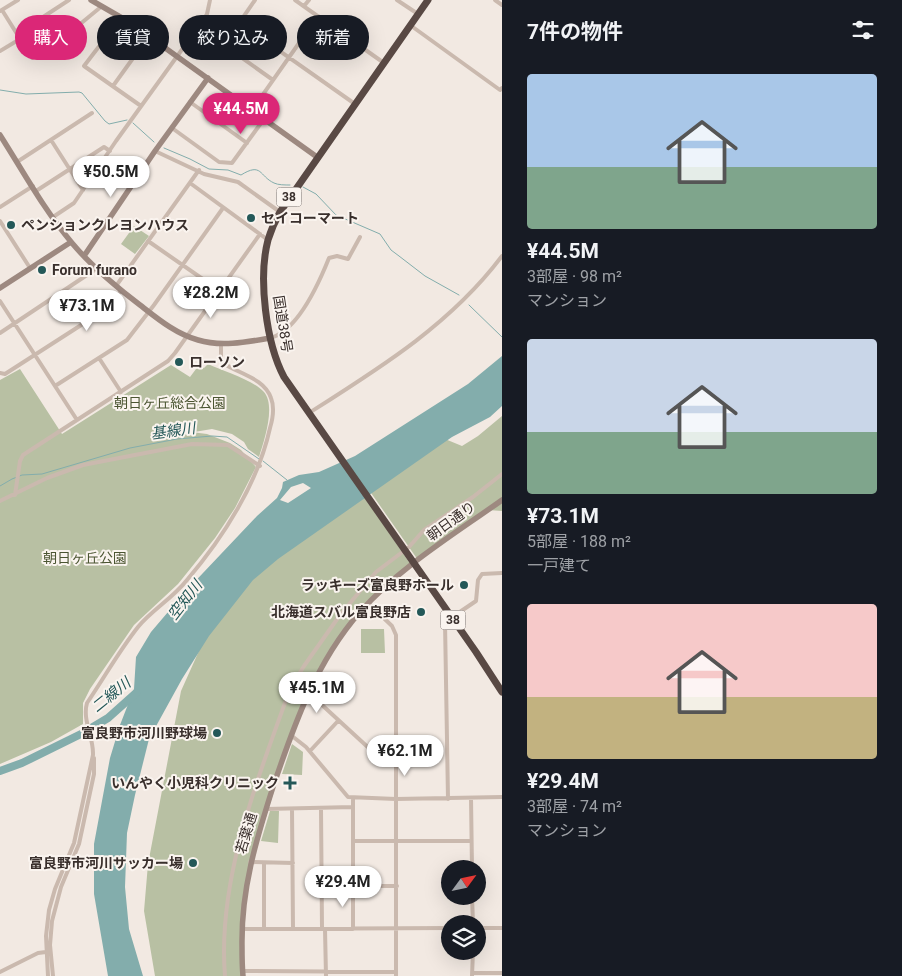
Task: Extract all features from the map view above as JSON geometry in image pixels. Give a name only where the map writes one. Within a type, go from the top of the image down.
[{"type":"highway","name":"国道38号","points":[[428,0],[280,212],[268,240],[264,278],[270,338],[279,368],[290,387],[501,687]]},
{"type":"street","points":[[15,31],[1,11],[18,0]]},
{"type":"street","points":[[47,15],[70,0]]},
{"type":"street","points":[[91,0],[117,15]]},
{"type":"street","points":[[53,217],[74,203],[207,14],[210,0]]},
{"type":"street","points":[[245,15],[255,0]]},
{"type":"street","points":[[295,0],[317,15]]},
{"type":"street","points":[[304,6],[309,0]]},
{"type":"street","points":[[397,0],[418,14]]},
{"type":"street","points":[[495,0],[502,5]]},
{"type":"street","points":[[87,18],[102,6]]},
{"type":"street","points":[[410,25],[500,90],[502,88]]},
{"type":"street","points":[[0,51],[15,42]]},
{"type":"street","points":[[252,110],[297,46]]},
{"type":"street","points":[[97,49],[84,66],[141,106]]},
{"type":"street","points":[[169,50],[317,157]]},
{"type":"street","points":[[369,52],[384,63]]},
{"type":"street","points":[[289,57],[355,104]]},
{"type":"street","points":[[113,86],[132,60]]},
{"type":"street","points":[[245,60],[273,80]]},
{"type":"street","points":[[84,256],[155,151],[208,78]]},
{"type":"street","points":[[190,102],[246,143]]},
{"type":"street","points":[[17,162],[92,114]]},
{"type":"street","points":[[172,128],[219,162],[232,163],[264,119]]},
{"type":"street","points":[[1,139],[71,242],[96,269],[166,325],[187,337],[204,342],[238,342],[280,336],[299,314],[317,287],[329,258],[337,256],[348,259],[360,237]]},
{"type":"street","points":[[51,140],[83,190]]},
{"type":"street","points":[[0,207],[70,169],[104,147],[110,151]]},
{"type":"street","points":[[155,151],[212,176],[238,182],[280,212]]},
{"type":"street","points":[[0,373],[5,374],[103,311],[148,241],[190,184],[198,170]]},
{"type":"street","points":[[190,184],[268,240]]},
{"type":"street","points":[[55,386],[127,340],[223,208]]},
{"type":"street","points":[[0,221],[30,268]]},
{"type":"street","points":[[15,495],[20,461],[23,455],[168,361],[260,234]]},
{"type":"street","points":[[148,241],[220,291]]},
{"type":"street","points":[[0,288],[71,242]]},
{"type":"street","points":[[312,416],[389,362],[436,326],[461,304],[487,276],[502,256]]},
{"type":"street","points":[[0,334],[96,269]]},
{"type":"street","points":[[0,301],[77,420]]},
{"type":"street","points":[[53,976],[50,945],[52,921],[61,887],[81,836],[94,774],[91,736],[86,716],[87,703],[118,655],[145,619],[187,581],[208,553],[252,483],[260,466],[268,440],[274,412],[271,398],[264,387],[257,381],[223,363],[221,360],[221,343]]},
{"type":"street","points":[[99,358],[121,392]]},
{"type":"street","points":[[0,501],[47,478],[83,465],[192,444],[228,445],[260,466]]},
{"type":"street","points":[[225,976],[224,944],[233,871],[256,788],[290,689],[304,666],[358,593],[376,572],[424,530],[466,502],[502,474]]},
{"type":"street","name":"朝日通り","points":[[414,563],[502,500]]},
{"type":"street","name":"若葉通","points":[[243,974],[242,929],[250,862],[266,809],[308,693],[340,638],[368,603],[390,580],[414,563]]},
{"type":"street","points":[[448,799],[445,622],[476,601],[478,580],[481,575],[485,572],[502,573]]},
{"type":"street","points":[[243,974],[396,974],[396,635],[392,626],[368,603]]},
{"type":"street","points":[[308,693],[372,751],[380,755],[396,755]]},
{"type":"street","points":[[310,751],[338,721]]},
{"type":"street","points":[[292,736],[310,751],[348,797],[396,799],[502,797]]},
{"type":"street","points":[[48,976],[46,936],[49,910],[55,889],[74,843],[93,756]]},
{"type":"street","points":[[353,798],[353,929]]},
{"type":"street","points":[[471,798],[472,860]]},
{"type":"street","points":[[266,809],[292,810],[353,807]]},
{"type":"street","points":[[322,809],[326,974]]},
{"type":"street","points":[[292,810],[294,929]]},
{"type":"street","points":[[353,842],[471,841]]},
{"type":"street","points":[[250,862],[293,863]]},
{"type":"street","points":[[264,863],[264,929]]},
{"type":"street","points":[[352,886],[397,886]]},
{"type":"street","points":[[242,929],[441,928]]},
{"type":"street","points":[[486,928],[502,928]]},
{"type":"street","points":[[0,972],[38,953],[46,952]]},
{"type":"street","points":[[472,960],[472,974],[502,973]]},
{"type":"green space","points":[[134,226],[149,236],[135,254],[121,244]]},
{"type":"green space","name":"朝日ヶ丘公園","points":[[208,364],[238,376],[264,392],[269,406],[269,414],[259,457],[248,449],[244,442],[232,434],[212,429],[193,432],[207,434],[230,443],[241,450],[256,467],[235,508],[215,538],[178,584],[134,625],[90,689],[83,703],[83,724],[51,742],[0,764],[0,380],[20,369],[62,434],[171,365],[190,377],[199,365],[204,368]]},
{"type":"green space","points":[[502,416],[502,511],[488,510],[418,560],[369,490],[445,439],[462,446],[478,436]]},
{"type":"green space","points":[[363,495],[411,565],[361,611],[322,666],[285,754],[246,884],[243,976],[155,976],[144,911],[148,864],[181,691],[207,633],[264,566]]},
{"type":"green space","points":[[361,629],[384,629],[385,653],[361,653]]},
{"type":"green space","points":[[292,744],[303,752],[302,775],[282,774]]},
{"type":"green space","points":[[270,811],[279,811],[278,843],[261,841]]},
{"type":"water","name":"空知川","points":[[502,356],[502,406],[490,417],[452,437],[278,559],[253,580],[209,636],[182,679],[149,739],[127,833],[125,887],[129,929],[143,976],[108,976],[94,894],[94,844],[110,758],[134,689],[136,657],[151,632],[185,592],[257,516],[277,498],[283,482],[299,475],[319,472],[355,456],[468,384]],"holes":[[[303,483],[311,488],[288,503],[280,500],[291,487]]]},
{"type":"waterway","points":[[0,90],[26,94],[79,92],[82,93],[109,124],[127,120]]},
{"type":"waterway","points":[[133,123],[154,142]]},
{"type":"waterway","points":[[164,148],[209,169],[228,170],[241,175],[248,171],[257,170],[274,183],[290,185]]},
{"type":"waterway","points":[[303,187],[316,194],[336,215],[380,234],[391,250],[425,276],[459,295]]},
{"type":"waterway","points":[[469,305],[502,337]]},
{"type":"waterway","name":"基線川","points":[[0,486],[22,475],[42,474],[130,448],[177,439],[212,436],[227,437],[259,459]]},
{"type":"waterway","name":"基線川","points":[[263,461],[287,480]]},
{"type":"waterway","name":"二線川","points":[[0,771],[22,763],[83,733],[108,718],[136,693]]},
{"type":"place","name":"セイコーマート","points":[[251,218]]},
{"type":"place","name":"ペンションクレヨンハウス","points":[[11,225]]},
{"type":"place","name":"Forum furano","points":[[42,270]]},
{"type":"place","name":"ローソン","points":[[179,362]]},
{"type":"place","name":"ラッキーズ富良野ホール","points":[[464,585]]},
{"type":"place","name":"北海道スバル富良野店","points":[[421,612]]},
{"type":"place","name":"富良野市河川野球場","points":[[217,733]]},
{"type":"place","name":"いんやく小児科クリニック","points":[[290,783]]},
{"type":"place","name":"富良野市河川サッカー場","points":[[193,863]]},
{"type":"park label","name":"朝日ヶ丘総合公園","points":[[170,403]]}]
